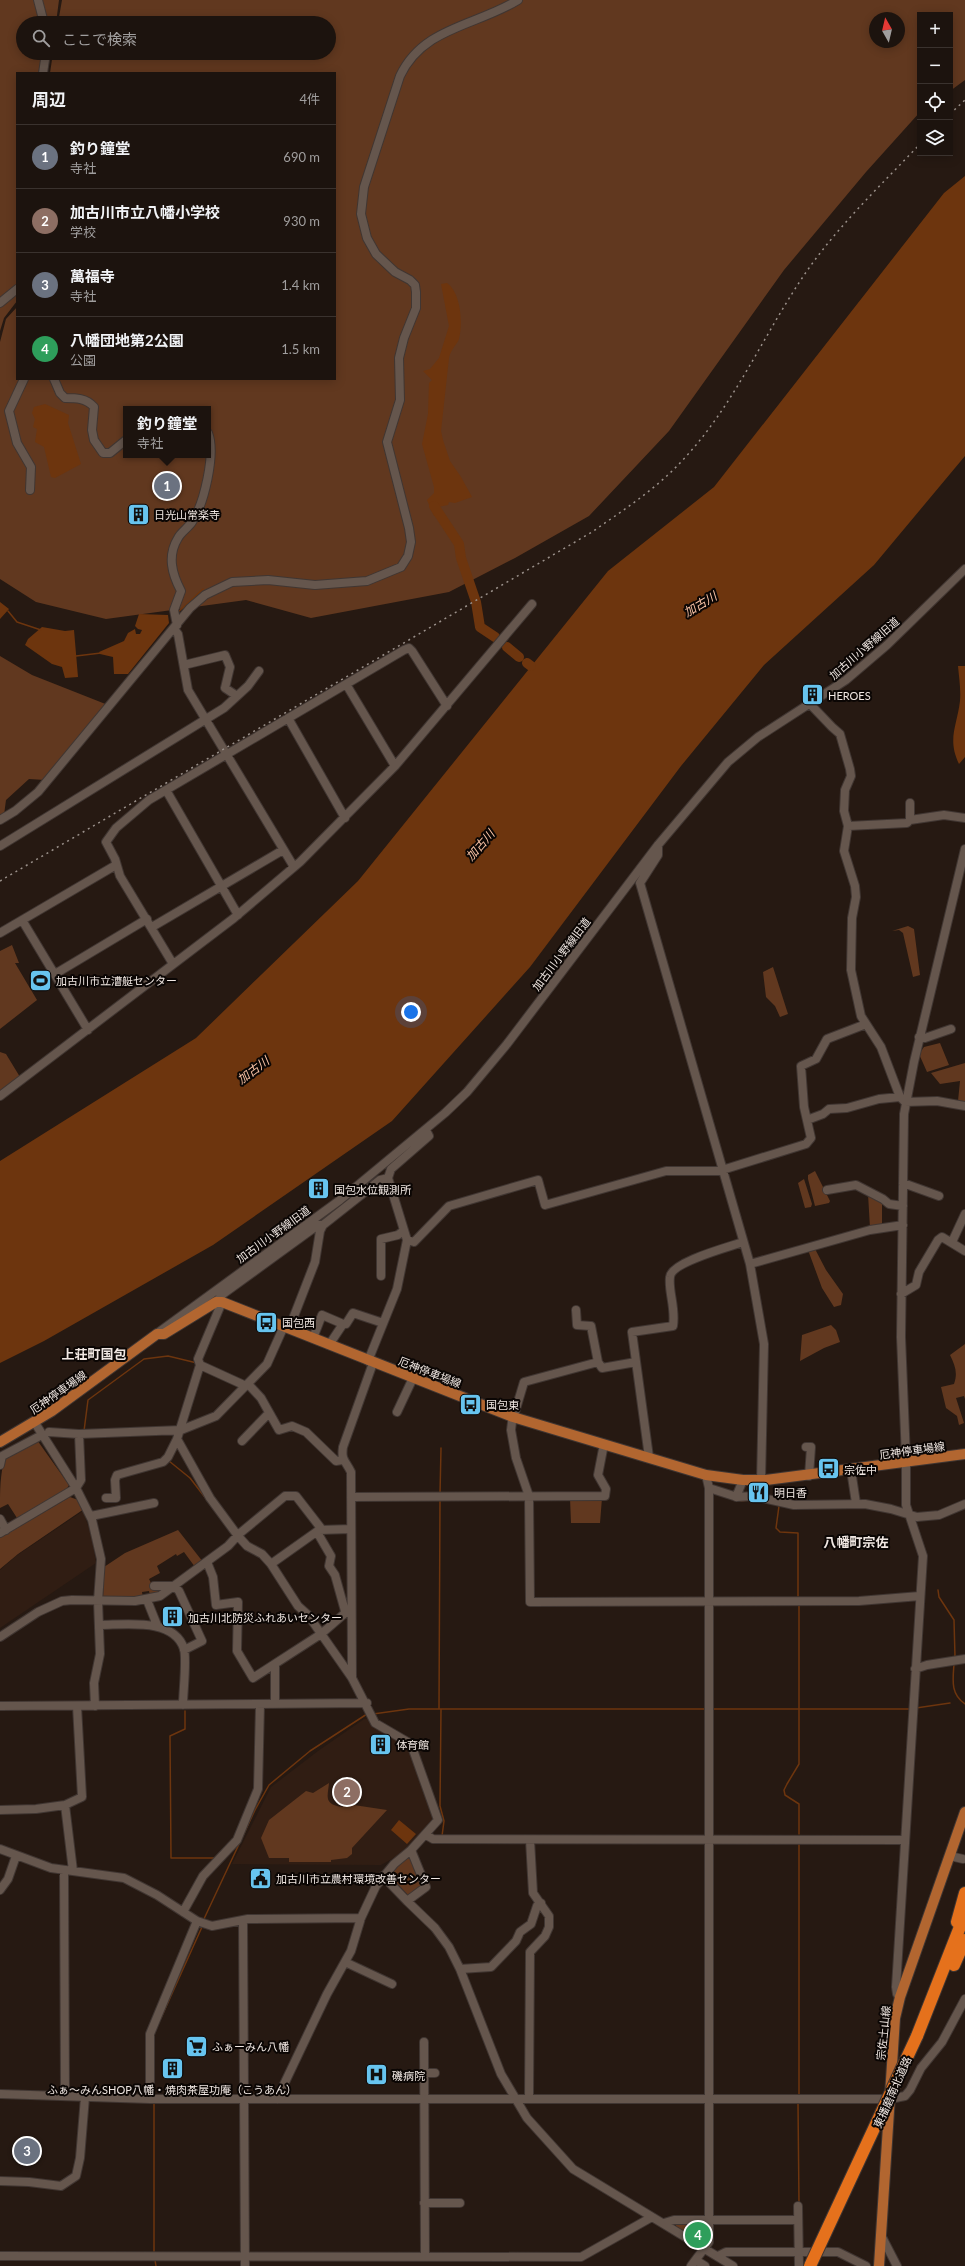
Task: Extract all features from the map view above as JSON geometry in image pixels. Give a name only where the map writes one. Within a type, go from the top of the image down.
[{"type":"highway","points":[[943,1980],[965,1893]]},
{"type":"highway","name":"東播磨南北道路","points":[[943,1980],[965,1914]]},
{"type":"highway","name":"東播磨南北道路","points":[[818,2266],[965,1932]]},
{"type":"highway","points":[[943,1980],[965,1940]]},
{"type":"highway","name":"東播磨南北道路","points":[[810,2266],[920,2037]]},
{"type":"main road","name":"厄神停車場線","points":[[0,1442],[35,1423],[157,1334],[164,1334],[219,1302],[513,1417],[706,1475],[761,1481],[809,1476],[965,1454]]},
{"type":"main road","name":"宗佐土山線","points":[[879,2266],[895,2018],[900,1997],[965,1812]]},
{"type":"street","points":[[38,0],[42,16]]},
{"type":"street","points":[[0,820],[16,811],[38,792],[190,608],[205,595],[232,582],[268,580],[320,585],[367,581],[401,567],[408,556],[411,542],[409,528],[387,442],[400,400],[400,358],[404,338],[416,308],[416,292],[415,285],[410,280],[395,272],[376,254],[363,227],[361,202],[397,83],[406,62],[418,49],[431,39],[518,0]]},
{"type":"street","points":[[43,72],[45,60]]},
{"type":"street","points":[[0,303],[16,290]]},
{"type":"street","points":[[24,380],[9,411],[17,443],[31,467],[30,490]]},
{"type":"street","points":[[54,380],[60,393],[65,398],[80,398],[88,401],[94,407],[92,430],[94,440],[103,453],[110,453],[123,442]]},
{"type":"street","points":[[211,458],[208,478],[192,522],[178,538],[171,555],[175,579],[181,591],[174,610],[175,627],[178,634],[188,690],[294,867]]},
{"type":"street","name":"加古川小野線旧道","points":[[157,1334],[340,1200],[426,1130],[467,1092],[507,1044],[658,845],[728,762],[758,737],[846,680],[871,659],[965,569]]},
{"type":"street","points":[[0,1096],[238,915],[294,867],[345,818],[395,766],[532,604]]},
{"type":"street","points":[[173,964],[120,876],[115,859],[106,842],[116,828],[136,811],[166,790],[409,648],[447,706]]},
{"type":"street","points":[[184,665],[225,655],[230,667],[229,677],[225,682],[225,688],[237,696]]},
{"type":"street","points":[[0,846],[206,721],[237,696],[253,680],[259,671]]},
{"type":"street","points":[[346,684],[395,766]]},
{"type":"street","points":[[810,704],[842,737],[851,776],[845,790],[844,811],[848,826],[844,851],[855,886],[856,897],[852,918],[851,970],[861,1016],[881,1047],[902,1100]]},
{"type":"street","points":[[288,718],[345,818]]},
{"type":"street","points":[[166,790],[238,915]]},
{"type":"street","points":[[910,803],[910,820]]},
{"type":"street","points":[[848,826],[907,823],[910,820],[944,815],[965,818]]},
{"type":"street","points":[[658,845],[658,855],[640,883],[750,1264],[764,1344],[761,1481]]},
{"type":"street","points":[[900,1997],[897,1994],[896,1987],[923,1556],[915,1528],[908,1515],[906,1505],[901,1294],[903,1225],[902,1100],[920,1037],[965,849]]},
{"type":"street","points":[[152,927],[283,850]]},
{"type":"street","points":[[0,934],[116,865]]},
{"type":"street","points":[[55,974],[147,919]]},
{"type":"street","points":[[22,920],[88,1030]]},
{"type":"street","points":[[407,1240],[414,1242],[449,1206],[538,1180],[545,1205],[666,1171],[724,1170],[806,1144],[811,1138],[807,1120],[801,1066],[816,1059],[827,1039],[866,1024]]},
{"type":"street","points":[[920,1037],[925,1038],[951,1029]]},
{"type":"street","points":[[807,1120],[823,1114],[829,1109],[847,1108],[879,1099],[937,1101],[965,1106]]},
{"type":"street","points":[[352,1678],[348,1609],[351,1529],[351,1472],[342,1460],[342,1446],[383,1323],[397,1289],[407,1240],[388,1178],[391,1169],[429,1136],[426,1130]]},
{"type":"street","points":[[49,1432],[79,1434],[181,1430],[216,1416],[272,1357],[315,1262],[320,1231],[323,1225],[380,1180],[388,1178]]},
{"type":"street","points":[[903,1183],[939,1196]]},
{"type":"street","points":[[827,1190],[856,1185],[883,1199],[889,1204],[903,1206]]},
{"type":"street","points":[[952,1242],[965,1214]]},
{"type":"street","points":[[106,1498],[116,1498],[117,1475],[163,1462],[168,1457],[181,1430],[200,1365],[198,1359],[223,1294],[318,1225],[323,1225]]},
{"type":"street","points":[[750,1264],[870,1230],[903,1225]]},
{"type":"street","points":[[381,1276],[381,1239],[398,1235],[403,1231]]},
{"type":"street","points":[[901,1294],[916,1285],[919,1272],[935,1243],[942,1237],[965,1251]]},
{"type":"street","points":[[649,1457],[632,1332],[673,1326],[673,1298],[670,1276],[674,1268],[687,1261],[743,1242]]},
{"type":"street","points":[[576,1310],[577,1325],[591,1326],[598,1362],[602,1368],[636,1362]]},
{"type":"street","points":[[329,1345],[343,1324],[346,1324],[353,1313],[383,1323]]},
{"type":"street","points":[[313,1338],[322,1315],[343,1324]]},
{"type":"street","points":[[598,1362],[524,1382],[513,1417],[511,1430],[516,1458],[530,1496],[530,1602],[860,1601],[920,1596]]},
{"type":"street","points":[[200,1365],[247,1385],[261,1398],[279,1430],[292,1426],[306,1432],[336,1461],[342,1460]]},
{"type":"street","points":[[397,1412],[413,1378]]},
{"type":"street","points":[[242,1441],[270,1413]]},
{"type":"street","points":[[35,1423],[76,1488],[91,1516],[101,1559],[98,1601],[100,1654],[94,1683],[95,1706]]},
{"type":"street","points":[[0,1519],[3,1532],[76,1488],[81,1480],[79,1434]]},
{"type":"street","points":[[0,1465],[1,1456],[38,1437]]},
{"type":"street","points":[[177,1439],[205,1491],[247,1546],[262,1554],[271,1564],[298,1606],[308,1615],[352,1678],[375,1722],[411,1744],[438,1820],[426,1835],[383,1876],[376,1886],[361,1918],[351,1951],[277,2099]]},
{"type":"street","points":[[351,1497],[604,1496],[606,1489],[598,1475],[604,1444]]},
{"type":"street","points":[[806,1447],[811,1447],[809,1476]]},
{"type":"street","points":[[851,1470],[856,1503]]},
{"type":"street","points":[[705,2266],[694,2263],[699,2253],[706,2249],[710,2242],[709,1488],[706,1475]]},
{"type":"street","points":[[736,1497],[742,1480]]},
{"type":"street","points":[[709,1488],[736,1497],[754,1496],[794,1505],[856,1503],[891,1509],[917,1517],[939,1515],[965,1504]]},
{"type":"street","points":[[0,1637],[50,1605],[72,1600],[135,1601],[147,1600],[160,1596],[207,1562],[285,1496],[296,1496],[320,1527],[318,1531],[331,1556],[329,1566],[335,1576],[348,1609]]},
{"type":"street","points":[[91,1516],[154,1503]]},
{"type":"street","points":[[271,1564],[318,1531],[351,1529]]},
{"type":"street","points":[[207,1562],[213,1577],[216,1605],[238,1602],[237,1651],[253,1678],[321,1634],[348,1609]]},
{"type":"street","points":[[154,1586],[174,1586],[179,1591],[202,1641],[184,1650]]},
{"type":"street","points":[[147,1600],[157,1625]]},
{"type":"street","points":[[99,1625],[157,1625],[176,1635],[184,1650],[183,1705]]},
{"type":"street","points":[[915,1669],[927,1665],[965,1659]]},
{"type":"street","points":[[275,1664],[275,1704]]},
{"type":"street","points":[[0,1706],[275,1704],[370,1710]]},
{"type":"street","points":[[183,1912],[208,1869],[223,1857],[238,1840],[255,1801],[258,1789],[260,1705]]},
{"type":"street","points":[[0,1810],[36,1809],[65,1805],[82,1797],[77,1706]]},
{"type":"street","points":[[65,1805],[69,1871],[65,2096]]},
{"type":"street","points":[[426,1835],[433,1839],[905,1840]]},
{"type":"street","points":[[529,2099],[530,1952],[542,1941],[549,1928],[549,1916],[533,1893],[530,1840]]},
{"type":"street","points":[[0,1849],[51,1868],[124,1878],[157,1895],[197,1921],[212,1926],[243,1920],[361,1918]]},
{"type":"street","points":[[407,1901],[426,1887],[411,1850]]},
{"type":"street","points":[[0,1890],[8,1879],[16,1856]]},
{"type":"street","points":[[950,1856],[963,1859]]},
{"type":"street","points":[[383,1876],[435,1928],[449,1946],[460,1968],[501,2074],[514,2099],[527,2118],[573,2169],[734,2266]]},
{"type":"street","points":[[460,1968],[491,1966],[516,1941],[520,1932],[531,1924],[537,1906],[541,1903]]},
{"type":"street","points":[[243,1920],[245,2262]]},
{"type":"street","points":[[150,2099],[150,2034],[197,1921]]},
{"type":"street","points":[[345,1962],[384,1976],[392,1984]]},
{"type":"street","points":[[0,2094],[150,2099],[244,2100],[890,2099],[905,2096],[910,2090],[921,2068],[942,2042],[965,1998]]},
{"type":"street","points":[[424,2042],[425,2257]]},
{"type":"street","points":[[424,2073],[435,2073]]},
{"type":"street","points":[[0,2181],[29,2182],[61,2186],[76,2176],[80,2158],[84,2096]]},
{"type":"street","points":[[424,2203],[460,2203]]},
{"type":"street","points":[[798,2206],[799,2266]]},
{"type":"street","points":[[0,2256],[245,2262],[425,2257],[581,2257],[652,2217]]},
{"type":"street","points":[[664,2223],[674,2220],[798,2220]]},
{"type":"street","points":[[881,2235],[897,2266]]},
{"type":"street","points":[[718,2256],[726,2252],[838,2252],[866,2266]]},
{"type":"street","points":[[518,2257],[518,2266]]},
{"type":"shaded area","points":[[0,0],[59,0],[57,16],[16,16],[16,60],[50,60],[47,72],[16,72],[16,302],[4,318],[0,331]]},
{"type":"shaded area","points":[[62,0],[965,0],[965,80],[953,89],[953,12],[917,12],[917,115],[866,172],[784,270],[669,431],[589,516],[515,558],[449,592],[311,618],[246,600],[106,619],[36,602],[0,579],[0,342],[6,319],[16,308],[16,380],[336,380],[336,72],[50,72],[52,60],[336,60],[336,16],[59,16]]},
{"type":"shaded area","points":[[0,656],[32,675],[108,705],[45,780],[29,779],[6,800],[4,815],[0,817]]},
{"type":"shaded area","points":[[908,926],[914,929],[920,975],[913,977],[903,933],[899,930],[892,931]]},
{"type":"shaded area","points":[[12,945],[19,963],[15,963],[37,1000],[0,1029],[0,951]]},
{"type":"shaded area","points":[[773,967],[788,1014],[780,1017],[775,1006],[766,997],[763,972]]},
{"type":"shaded area","points":[[940,1043],[949,1065],[927,1072],[919,1054],[924,1047]]},
{"type":"shaded area","points":[[0,1052],[6,1054],[20,1077],[0,1092]]},
{"type":"shaded area","points":[[965,1063],[965,1103],[958,1101],[960,1081],[940,1084],[931,1073]]},
{"type":"shaded area","points":[[815,1171],[830,1201],[829,1203],[815,1206],[808,1175]]},
{"type":"shaded area","points":[[804,1179],[812,1204],[811,1207],[805,1208],[798,1183]]},
{"type":"shaded area","points":[[868,1194],[885,1203],[882,1205],[882,1227],[870,1228]]},
{"type":"shaded area","points":[[814,1247],[826,1270],[843,1294],[841,1305],[834,1307],[822,1288],[808,1250]]},
{"type":"shaded area","points":[[831,1325],[836,1330],[840,1342],[824,1348],[800,1361],[802,1335]]},
{"type":"shaded area","points":[[965,1344],[965,1399],[964,1396],[956,1398],[964,1423],[959,1425],[957,1416],[946,1408],[941,1387],[954,1384],[956,1376],[950,1355]]},
{"type":"shaded area","points":[[37,1440],[69,1485],[66,1490],[17,1518],[8,1504],[0,1508],[3,1463],[5,1457]]},
{"type":"shaded area","points":[[70,1497],[78,1500],[84,1509],[18,1554],[0,1569],[0,1538]]},
{"type":"shaded area","points":[[570,1498],[602,1498],[600,1523],[571,1523]]},
{"type":"shaded area","points":[[83,1511],[92,1537],[96,1563],[0,1628],[0,1570],[16,1556]]},
{"type":"shaded area","points":[[178,1530],[203,1562],[195,1567],[184,1552],[177,1556],[176,1554],[157,1566],[160,1573],[149,1579],[153,1587],[166,1589],[150,1596],[149,1591],[142,1592],[143,1598],[103,1599],[104,1567],[125,1553]]},
{"type":"shaded area","points":[[369,1718],[408,1745],[434,1817],[434,1821],[406,1851],[381,1865],[232,1864],[271,1787],[318,1751],[364,1719]]},
{"type":"shaded area","points":[[329,1783],[328,1799],[329,1802],[336,1806],[342,1807],[347,1804],[387,1810],[352,1848],[352,1854],[347,1858],[331,1860],[331,1862],[289,1862],[289,1858],[269,1858],[261,1838],[269,1820],[306,1791],[313,1793]]},
{"type":"shaded area","points":[[407,1856],[411,1857],[422,1887],[409,1896],[390,1876],[390,1873]]},
{"type":"shaded area","points":[[676,2222],[704,2223],[707,2225],[707,2242],[704,2244],[676,2227]]},
{"type":"water","name":"加古川","points":[[965,176],[965,456],[874,565],[764,665],[681,766],[530,967],[392,1121],[213,1245],[44,1341],[0,1363],[0,1161],[196,1038],[358,881],[608,571],[714,487],[944,193]]},
{"type":"water","points":[[447,283],[452,288],[458,301],[461,325],[459,339],[449,358],[441,431],[450,461],[472,497],[455,503],[449,502],[448,505],[438,507],[439,512],[434,516],[427,500],[434,493],[434,487],[422,444],[428,414],[429,383],[432,380],[423,371],[430,369],[439,358],[449,326],[441,284]]},
{"type":"water","points":[[45,404],[69,415],[68,423],[81,464],[55,478],[51,477],[44,447],[35,442],[37,429],[33,427],[35,419],[32,413],[34,407]]},
{"type":"water","points":[[0,602],[9,609],[0,619]]},
{"type":"water","points":[[139,614],[168,615],[169,623],[128,674],[114,674],[113,657],[100,654],[99,652],[124,641],[128,633],[135,629],[136,634],[140,634],[142,630],[135,626]]},
{"type":"water","points":[[42,627],[65,631],[74,630],[78,677],[65,678],[62,667],[52,664],[25,645],[28,639]]},
{"type":"water","points":[[958,666],[965,666],[965,757],[959,764],[955,755],[953,740],[960,701]]},
{"type":"water","points":[[399,1820],[416,1834],[407,1844],[391,1830]]},
{"type":"waterway","points":[[434,506],[459,544],[461,558],[476,602],[480,627],[495,637]]},
{"type":"waterway","points":[[177,613],[203,589]]},
{"type":"waterway","points":[[8,611],[17,622],[41,630]]},
{"type":"waterway","points":[[507,647],[519,657]]},
{"type":"waterway","points":[[76,656],[101,653]]},
{"type":"waterway","points":[[527,663],[531,666]]},
{"type":"waterway","points":[[84,1431],[88,1400],[144,1359],[168,1356],[197,1363]]},
{"type":"waterway","points":[[440,1494],[441,1448]]},
{"type":"waterway","points":[[169,1461],[190,1478],[207,1500]]},
{"type":"waterway","points":[[439,1709],[440,1500]]},
{"type":"waterway","points":[[741,1501],[749,1500]]},
{"type":"waterway","points":[[777,1505],[779,1506],[776,1528],[780,1532],[798,1533],[798,1596]]},
{"type":"waterway","points":[[938,1590],[939,1597],[954,1620],[955,1657]]},
{"type":"waterway","points":[[799,1606],[799,1764],[784,1790],[785,1795],[799,1804],[799,1834]]},
{"type":"waterway","points":[[954,1664],[953,1681],[955,1691],[960,1700],[965,1704]]},
{"type":"waterway","points":[[916,1708],[950,1703]]},
{"type":"waterway","points":[[373,1714],[409,1709],[706,1709]]},
{"type":"waterway","points":[[441,1709],[440,1806],[444,1821],[442,1836]]},
{"type":"waterway","points":[[712,1709],[910,1709]]},
{"type":"waterway","points":[[185,1711],[185,1729],[170,1736],[171,1858],[216,1858]]},
{"type":"waterway","points":[[203,1921],[255,1810],[269,1785],[310,1751],[367,1714]]},
{"type":"waterway","points":[[799,1844],[799,2094]]},
{"type":"waterway","points":[[161,2018],[202,1927]]},
{"type":"waterway","points":[[154,2102],[154,2254]]},
{"type":"waterway","points":[[798,2104],[799,2203]]},
{"type":"waterway","points":[[155,2260],[156,2266]]},
{"type":"railway","points":[[953,111],[965,100]]},
{"type":"railway","points":[[0,881],[592,532],[648,492],[678,465],[698,443],[716,419],[748,369],[777,318],[821,251],[862,204],[917,147]]},
{"type":"place","name":"釣り鐘堂","points":[[167,486]]},
{"type":"place","name":"日光山常楽寺","points":[[139,514]]},
{"type":"place","name":"HEROES","points":[[813,695]]},
{"type":"place","name":"加古川市立漕艇センター","points":[[41,980]]},
{"type":"place","name":"国包水位観測所","points":[[318,1189]]},
{"type":"place","name":"国包西","points":[[266,1322]]},
{"type":"place","name":"国包東","points":[[471,1404]]},
{"type":"place","name":"宗佐中","points":[[828,1469]]},
{"type":"place","name":"明日香","points":[[759,1492]]},
{"type":"place","name":"加古川北防災ふれあいセンター","points":[[173,1617]]},
{"type":"place","name":"体育館","points":[[381,1744]]},
{"type":"place","name":"加古川市立八幡小学校","points":[[347,1792]]},
{"type":"place","name":"加古川市立農村環境改善センター","points":[[261,1878]]},
{"type":"place","name":"ふぁーみん八幡","points":[[197,2046]]},
{"type":"place","name":"ふぁ～みんSHOP八幡・焼肉茶屋功庵（こうあん）","points":[[172,2069]]},
{"type":"place","name":"磯病院","points":[[377,2075]]},
{"type":"place","name":"萬福寺","points":[[27,2151]]},
{"type":"place","name":"八幡団地第2公園","points":[[698,2235]]},
{"type":"district","name":"上荘町国包","points":[[94,1354]]},
{"type":"district","name":"八幡町宗佐","points":[[856,1542]]}]
